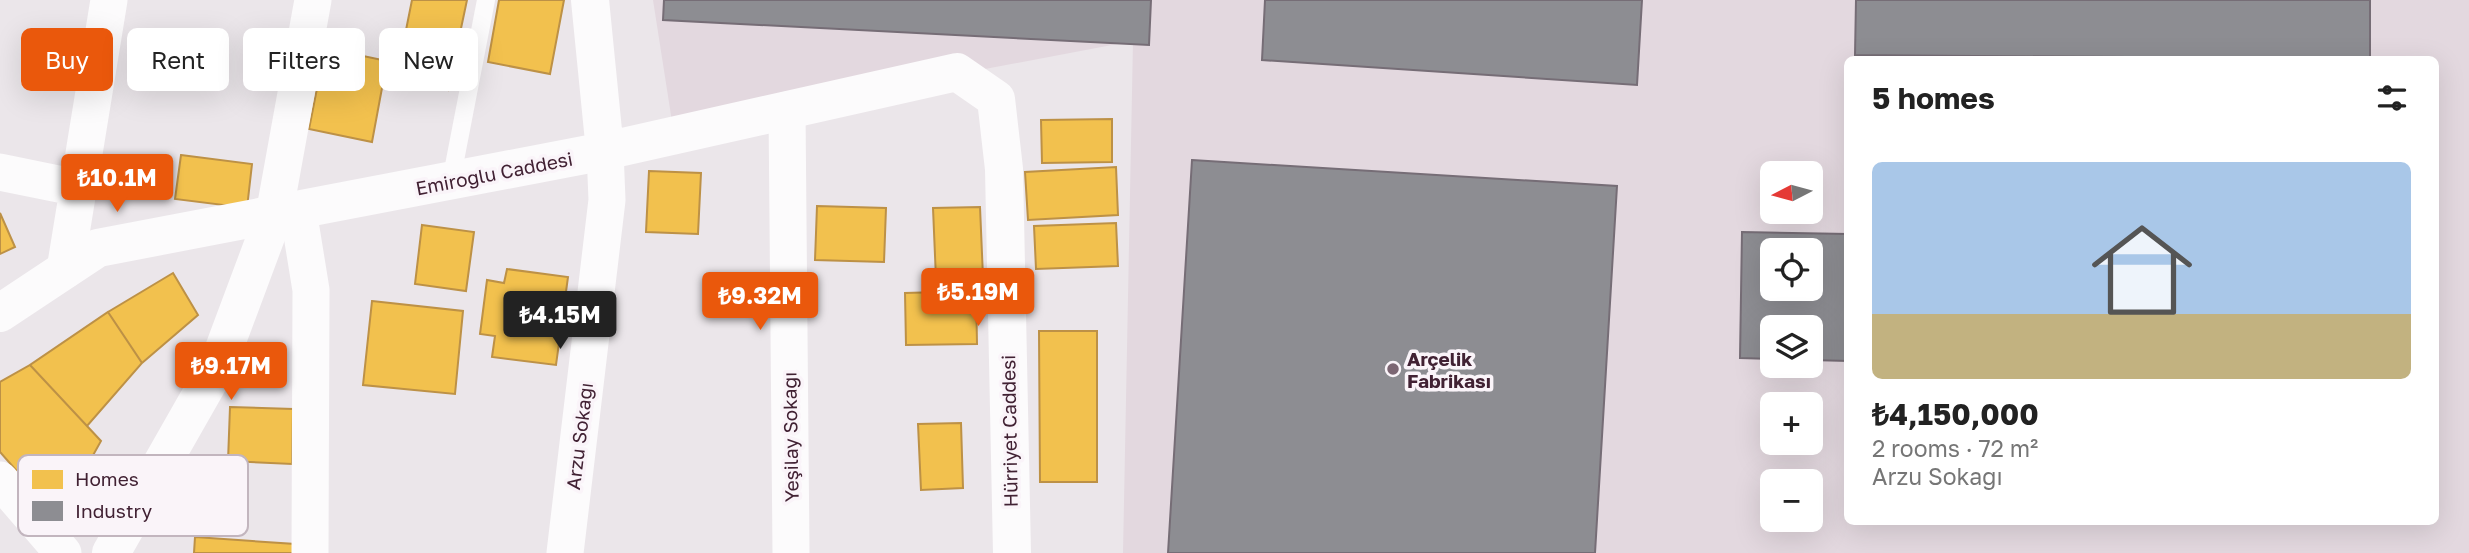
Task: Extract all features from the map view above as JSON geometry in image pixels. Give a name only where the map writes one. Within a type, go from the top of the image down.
[{"type":"street","points":[[65,270],[109,0]]},
{"type":"street","points":[[167,455],[218,365],[286,213],[313,0]]},
{"type":"street","points":[[590,0],[605,152]]},
{"type":"street","name":"Emiroğlu Caddesi","points":[[0,313],[98,248],[605,152],[957,72],[996,99]]},
{"type":"street","name":"Hürriyet Caddesi","points":[[996,99],[1004,169],[1012,553]]},
{"type":"street","name":"Yeşilay Sokağı","points":[[787,110],[791,553]]},
{"type":"street","name":"Arzu Sokağı","points":[[565,553],[607,200],[605,152]]},
{"type":"street","points":[[0,172],[78,188]]},
{"type":"street","points":[[286,213],[311,290],[310,553]]},
{"type":"street","points":[[0,480],[18,501]]},
{"type":"street","points":[[48,536],[63,553]]},
{"type":"street","points":[[111,553],[121,536]]},
{"type":"lane","points":[[451,181],[486,0]]},
{"type":"shaded area","points":[[653,0],[2469,0],[2469,553],[1123,553],[1133,41],[673,128]]},
{"type":"building: Homes","points":[[412,0],[467,0],[461,28],[406,28]]},
{"type":"building: Homes","points":[[499,0],[564,0],[550,74],[488,62]]},
{"type":"building: Homes","points":[[365,56],[379,59],[379,91],[381,91],[372,142],[309,129],[317,91],[365,91]]},
{"type":"building: Homes","points":[[1112,119],[1112,162],[1042,163],[1041,120]]},
{"type":"building: Homes","points":[[181,155],[252,164],[247,208],[175,199]]},
{"type":"building: Homes","points":[[1116,167],[1118,215],[1028,220],[1025,172]]},
{"type":"building: Homes","points":[[649,171],[701,173],[698,234],[646,232]]},
{"type":"building: Homes","points":[[817,206],[886,208],[884,262],[815,260]]},
{"type":"building: Homes","points":[[980,207],[983,277],[936,279],[933,208]]},
{"type":"building: Homes","points":[[0,213],[15,247],[0,254]]},
{"type":"building: Homes","points":[[1116,223],[1118,266],[1036,269],[1034,226]]},
{"type":"building: Homes","points":[[422,225],[474,232],[466,291],[415,284]]},
{"type":"building: Homes","points":[[507,269],[568,277],[556,365],[492,357],[495,336],[480,334],[487,280],[504,283]]},
{"type":"building: Homes","points":[[173,273],[198,315],[142,363],[108,312]]},
{"type":"building: Homes","points":[[976,291],[977,344],[906,345],[905,293]]},
{"type":"building: Homes","points":[[372,301],[463,311],[455,394],[363,385]]},
{"type":"building: Homes","points":[[108,312],[142,363],[87,426],[30,365]]},
{"type":"building: Homes","points":[[1039,331],[1097,331],[1097,482],[1040,482]]},
{"type":"building: Homes","points":[[30,365],[101,441],[93,455],[18,455],[18,472],[0,452],[0,382]]},
{"type":"building: Homes","points":[[230,407],[293,409],[292,464],[248,462],[248,455],[228,455]]},
{"type":"building: Homes","points":[[961,423],[963,488],[921,490],[918,424]]},
{"type":"building: Homes","points":[[195,537],[295,544],[295,553],[194,553]]},
{"type":"building: Industry","points":[[664,0],[1151,0],[1149,45],[663,20]]},
{"type":"building: Industry","points":[[1265,0],[1642,0],[1637,85],[1262,60]]},
{"type":"building: Industry","points":[[1856,0],[2370,0],[2370,56],[1855,55]]},
{"type":"building: Industry","name":"Arçelik Fabrikası","points":[[1192,160],[1617,186],[1595,553],[1168,553]]},
{"type":"building: Industry","points":[[1742,232],[1844,234],[1844,361],[1823,360],[1823,315],[1760,315],[1760,359],[1740,358]]},
{"type":"place","name":"Arçelik Fabrikası","points":[[1393,369]]}]
